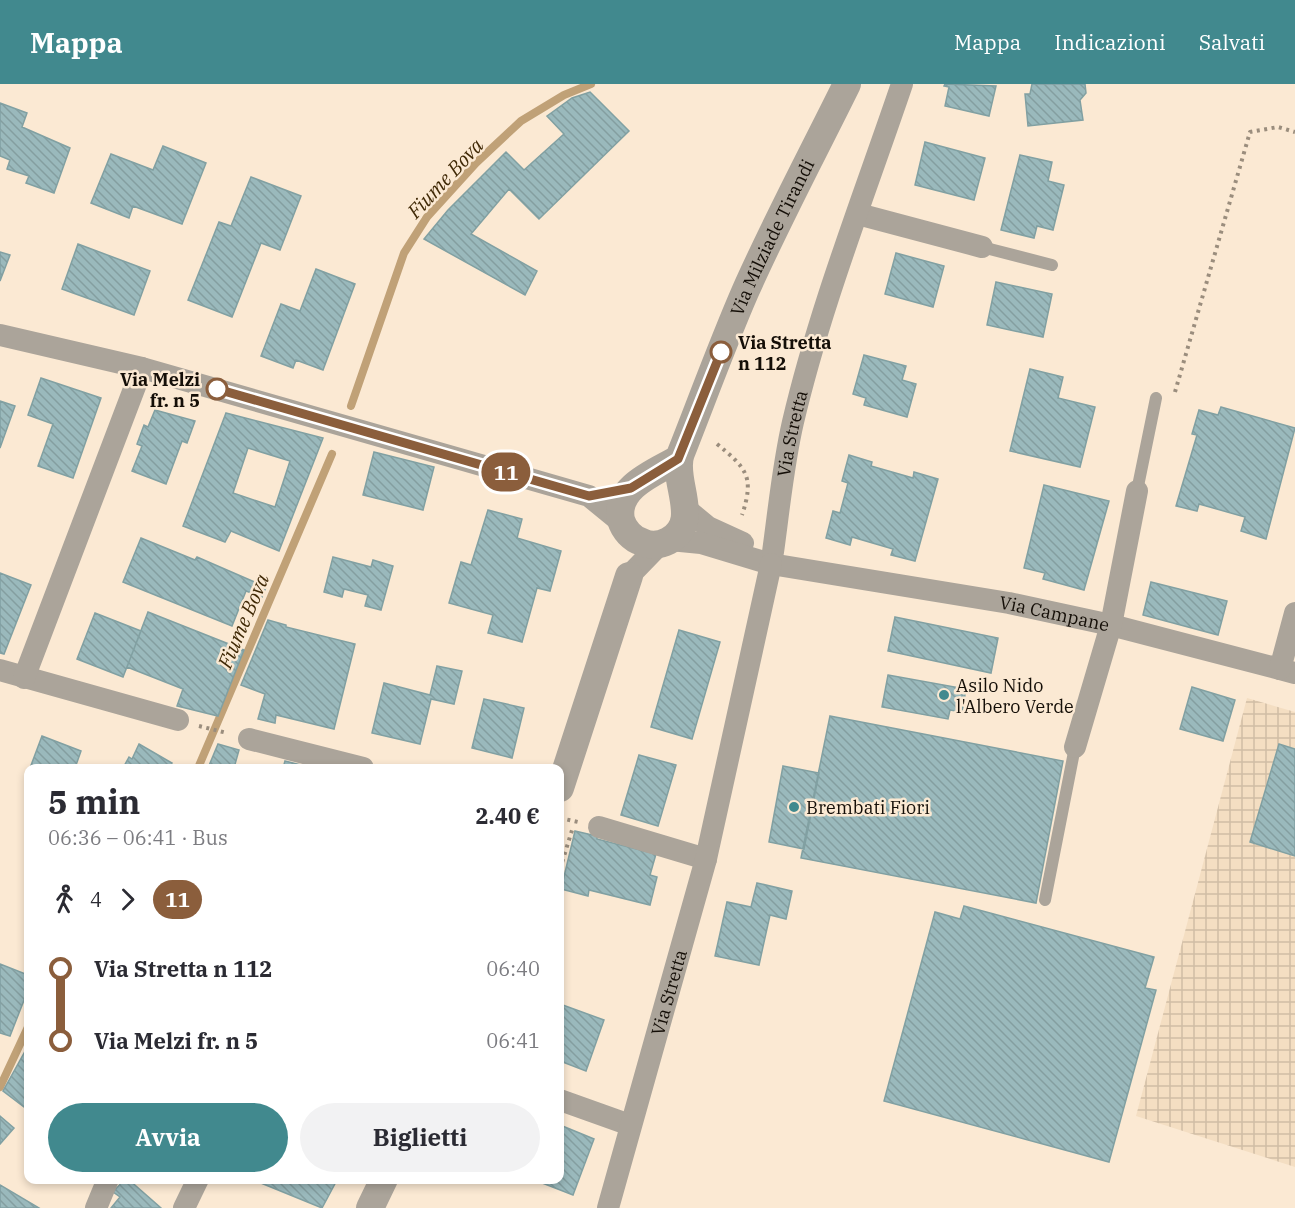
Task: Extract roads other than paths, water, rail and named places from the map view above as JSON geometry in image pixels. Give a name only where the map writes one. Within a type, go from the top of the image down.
[{"type":"street","name":"Via Milziade Tirandi","points":[[678,459],[746,291],[847,84]]},
{"type":"street","name":"Via Stretta","points":[[608,1208],[706,859],[772,558],[778,500],[793,423],[823,320],[902,84]]},
{"type":"street","points":[[858,214],[982,247]]},
{"type":"street","points":[[0,335],[142,368],[589,496],[642,543],[666,542]]},
{"type":"street","points":[[24,678],[142,368]]},
{"type":"street","points":[[564,776],[629,576],[621,504],[635,485],[678,459],[685,504],[682,526],[629,576]]},
{"type":"street","points":[[589,496],[660,480],[670,484],[685,504]]},
{"type":"street","points":[[1075,747],[1111,625],[1137,490]]},
{"type":"street","name":"Via Campane","points":[[685,504],[708,527],[772,558]]},
{"type":"street","name":"Via Campane","points":[[666,542],[701,543],[772,558],[809,569],[1009,603],[1111,625],[1287,671]]},
{"type":"street","points":[[1287,671],[1295,613]]},
{"type":"street","points":[[0,670],[188,723]]},
{"type":"street","points":[[239,737],[347,764]]},
{"type":"street","points":[[599,827],[706,859]]},
{"type":"street","points":[[564,1101],[630,1125]]},
{"type":"street","points":[[96,1208],[106,1184]]},
{"type":"street","points":[[184,1208],[196,1184]]},
{"type":"street","points":[[369,1208],[381,1184]]},
{"type":"lane","points":[[982,247],[1052,265]]},
{"type":"lane","points":[[1137,490],[1156,398]]},
{"type":"lane","points":[[1045,900],[1075,747]]},
{"type":"waterway","name":"Fiume Bova","points":[[351,406],[404,253],[427,217],[476,163],[521,121],[564,95],[591,84]]},
{"type":"waterway","name":"Fiume Bova","points":[[200,764],[332,454]]},
{"type":"waterway","name":"Fiume Bova","points":[[0,1087],[24,1036]]},
{"type":"place","name":"Via Stretta n 112","points":[[721,352]]},
{"type":"place","name":"Via Melzi fr. n 5","points":[[217,389]]},
{"type":"place","name":"Asilo Nido l'Albero Verde","points":[[944,695]]},
{"type":"place","name":"Brembati Fiori","points":[[794,807]]}]
